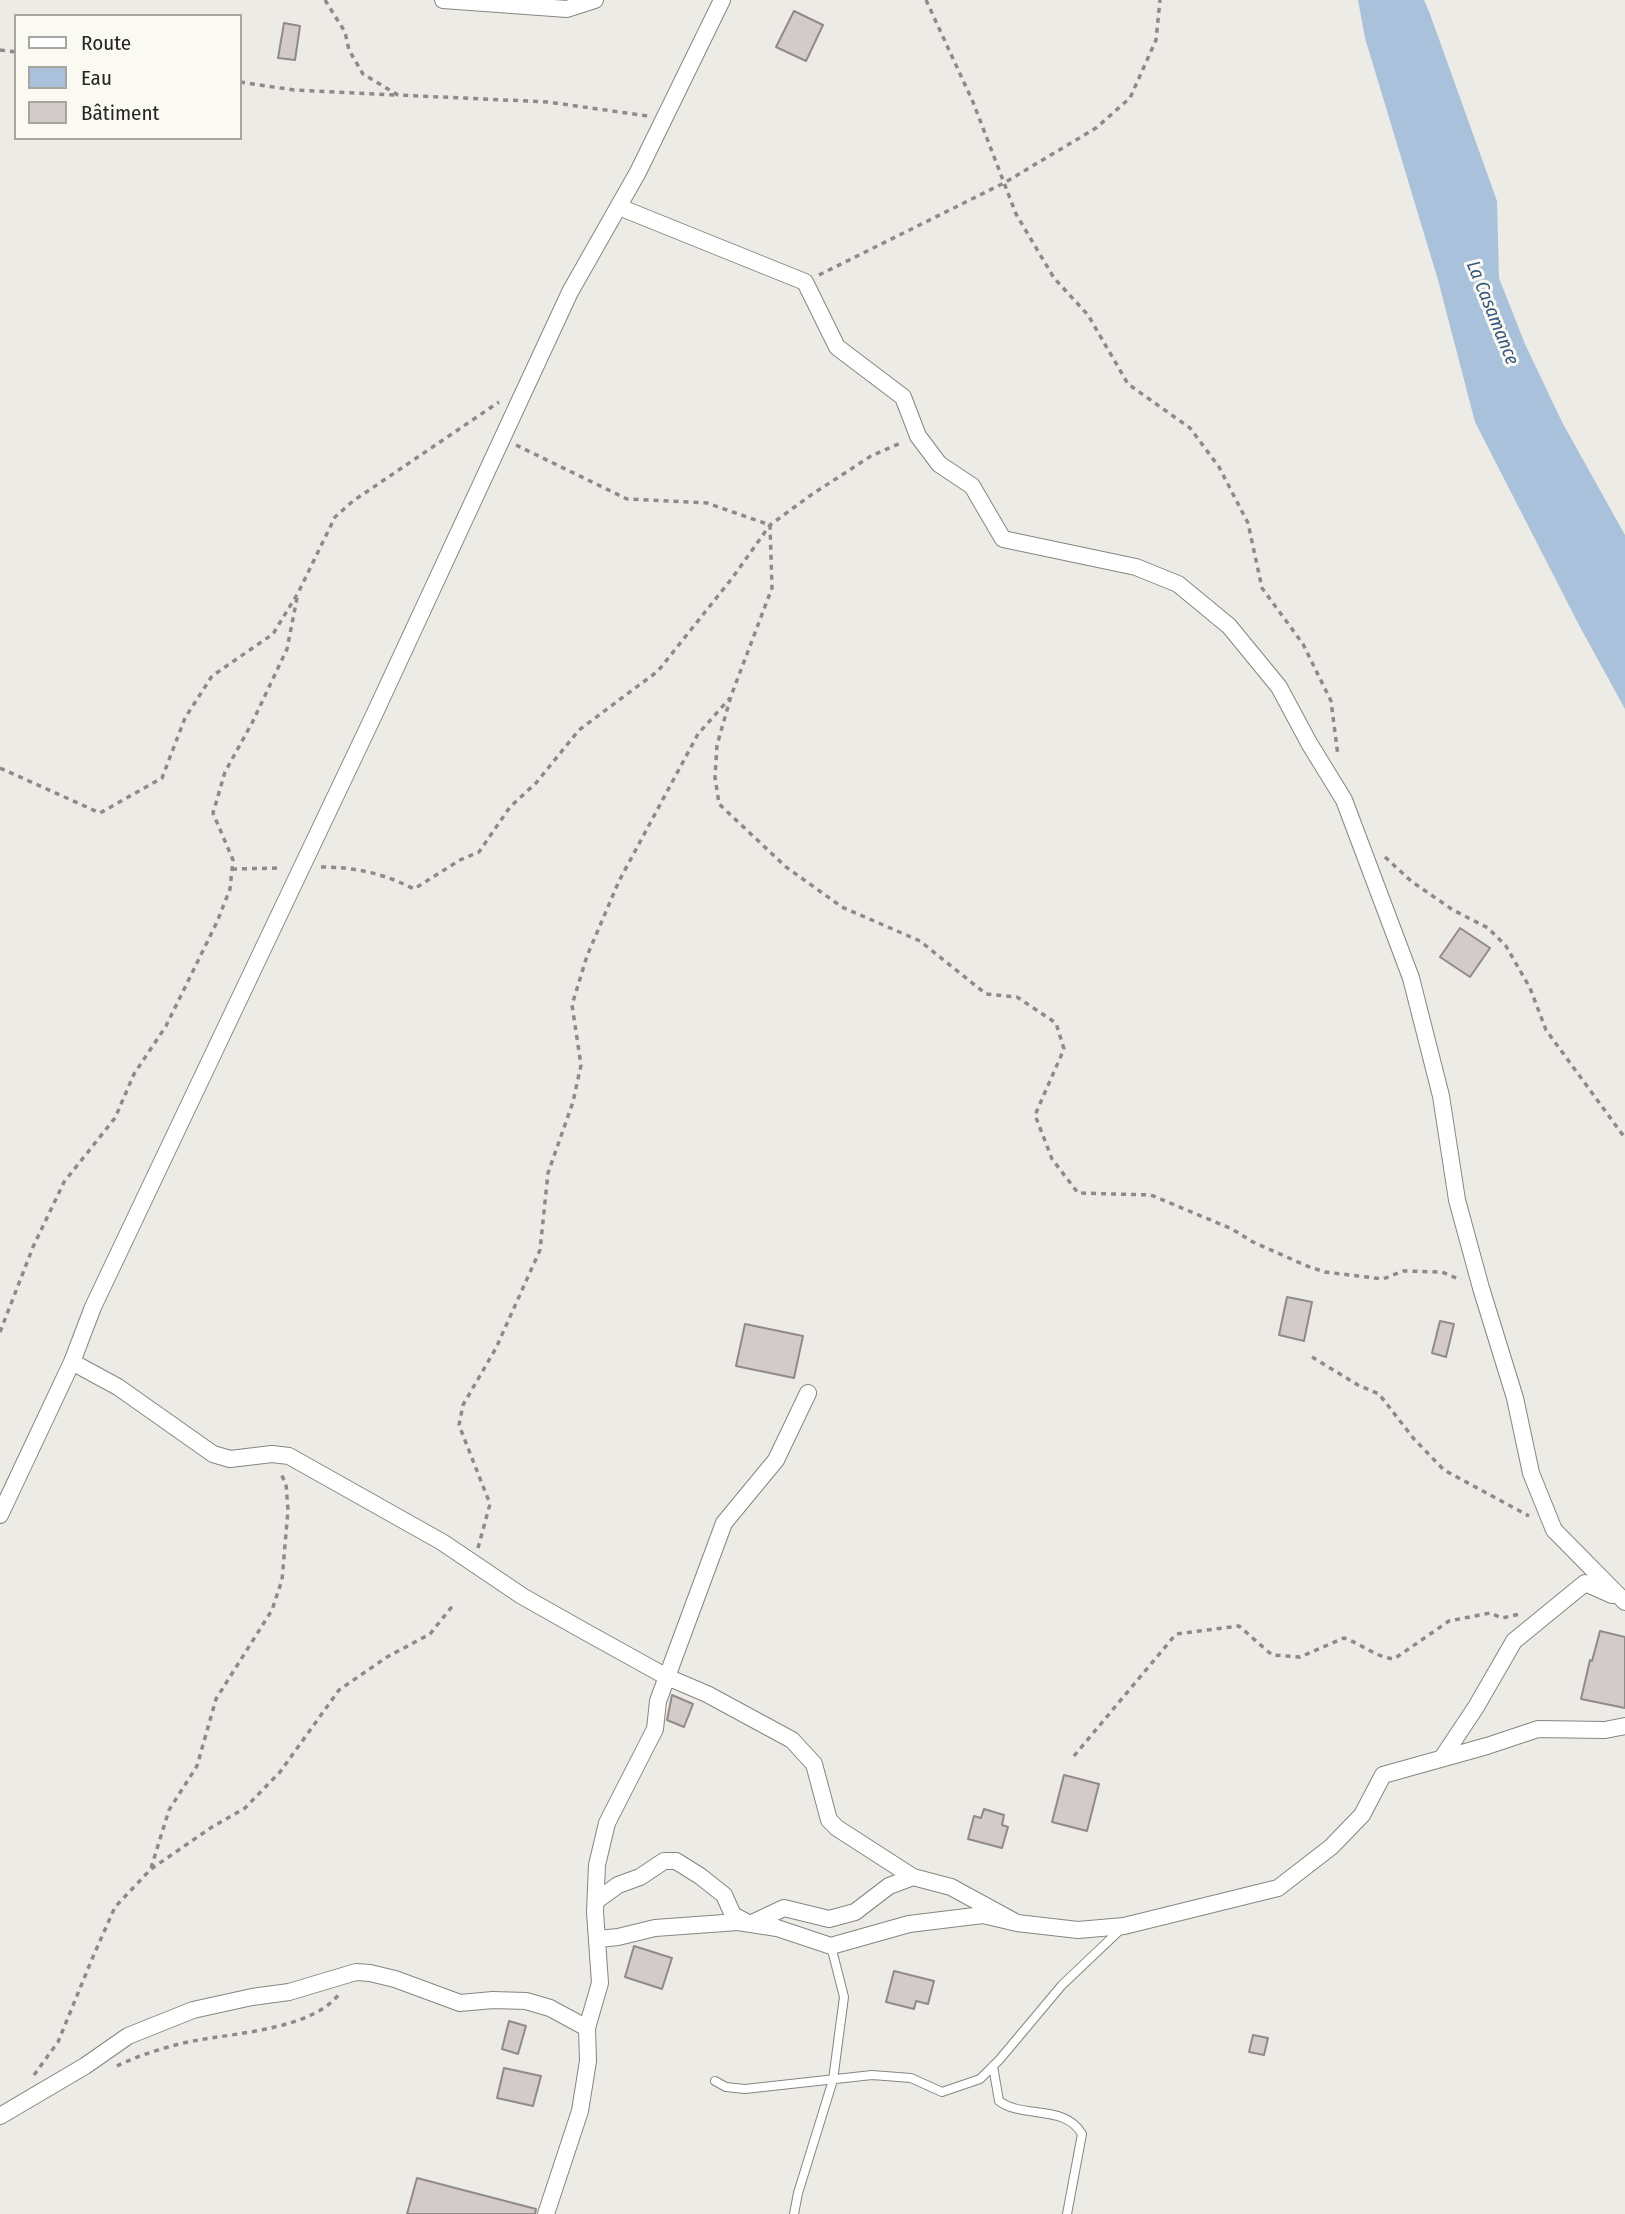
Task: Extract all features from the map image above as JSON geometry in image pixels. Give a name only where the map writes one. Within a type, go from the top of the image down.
[{"type":"street","points":[[443,0],[567,9],[595,0]]},
{"type":"street","points":[[0,1515],[72,1362],[99,1295],[303,867],[570,292],[619,207],[722,0]]},
{"type":"street","points":[[619,207],[805,282],[837,347],[903,397],[918,436],[939,464],[972,486],[1003,540],[1136,567],[1178,584],[1229,625],[1279,687],[1344,800],[1411,978],[1441,1096],[1457,1200],[1480,1288],[1515,1398],[1531,1473],[1554,1530],[1623,1601]]},
{"type":"street","points":[[72,1362],[118,1387],[213,1454],[230,1458],[272,1454],[289,1456],[474,1562],[523,1596],[667,1677],[707,1694],[792,1740],[814,1764],[829,1820],[837,1828],[913,1877],[951,1887],[1017,1923]]},
{"type":"street","points":[[546,2214],[580,2111],[588,2061],[587,2028],[600,1983],[597,1865],[607,1823],[654,1729],[658,1701],[724,1523],[776,1460],[808,1393]]},
{"type":"street","points":[[1442,1758],[1476,1707],[1514,1641],[1585,1583],[1623,1601]]},
{"type":"street","points":[[598,1939],[655,1928],[738,1922],[777,1928],[831,1946],[922,1922],[983,1915],[1017,1923],[1078,1930],[1124,1926],[1278,1888],[1331,1847],[1362,1815],[1383,1775],[1538,1728],[1605,1730],[1625,1726]]},
{"type":"street","points":[[596,1902],[618,1885],[640,1877],[664,1861],[676,1861],[700,1875],[724,1895],[733,1914],[750,1924]]},
{"type":"street","points":[[750,1924],[784,1908],[829,1919],[855,1912],[889,1886],[913,1877]]},
{"type":"street","points":[[0,2116],[85,2066],[128,2036],[193,2010],[289,1992],[356,1972],[395,1979],[460,2003],[526,2001],[550,2008],[587,2028]]},
{"type":"lane","points":[[715,2081],[726,2087],[745,2089],[872,2075],[911,2078],[942,2092],[980,2079],[1062,1984],[1124,1926]]},
{"type":"lane","points":[[794,2214],[798,2193],[834,2080],[844,1997],[831,1946]]},
{"type":"lane","points":[[993,2066],[999,2101],[1009,2108],[1066,2117],[1082,2134],[1067,2214]]},
{"type":"path","points":[[325,0],[345,32],[349,50],[363,74],[398,95]]},
{"type":"path","points":[[926,0],[973,102],[1016,214],[1054,278],[1088,316],[1128,384],[1190,428],[1219,467],[1248,523],[1262,588],[1303,643],[1331,701],[1339,763]]},
{"type":"path","points":[[805,282],[1004,183],[1096,128],[1130,98],[1156,40],[1160,0]]},
{"type":"path","points":[[242,82],[294,90],[548,102],[664,118]]},
{"type":"path","points":[[0,768],[100,813],[162,778],[186,718],[212,676],[273,634],[298,593],[335,517],[363,494],[527,384]]},
{"type":"path","points":[[232,869],[337,867],[388,876],[414,889],[478,852],[510,807],[536,783],[579,730],[658,671],[733,577],[770,525],[871,456],[918,436]]},
{"type":"path","points":[[501,438],[627,499],[707,503],[770,525]]},
{"type":"path","points":[[770,525],[772,588],[731,696],[717,745],[715,777],[719,804],[786,867],[842,907],[920,941],[986,993],[1017,997],[1056,1023],[1064,1049],[1035,1115],[1052,1159],[1078,1193],[1151,1195],[1325,1272],[1383,1279],[1403,1270],[1442,1272],[1480,1288]]},
{"type":"path","points":[[0,1332],[33,1247],[64,1182],[116,1118],[134,1074],[166,1026],[217,922],[230,889],[233,860],[213,813],[225,772],[287,649],[298,593]]},
{"type":"path","points":[[474,1562],[490,1504],[459,1425],[463,1405],[496,1348],[540,1250],[548,1172],[573,1102],[581,1065],[572,1005],[587,957],[619,881],[698,734],[731,696]]},
{"type":"path","points":[[1383,855],[1410,881],[1453,910],[1488,929],[1506,946],[1530,988],[1546,1030],[1625,1138]]},
{"type":"path","points":[[1312,1357],[1358,1385],[1379,1394],[1414,1439],[1444,1470],[1554,1530]]},
{"type":"path","points":[[151,1869],[169,1810],[197,1766],[205,1730],[216,1699],[272,1610],[282,1580],[288,1510],[286,1484],[272,1454]]},
{"type":"path","points":[[33,2076],[58,2042],[115,1907],[151,1869],[212,1826],[245,1808],[280,1772],[339,1690],[387,1657],[430,1634],[454,1604]]},
{"type":"path","points":[[1074,1756],[1176,1634],[1239,1626],[1272,1655],[1300,1657],[1344,1638],[1357,1642],[1381,1657],[1394,1659],[1449,1621],[1490,1613],[1502,1618],[1556,1605]]},
{"type":"path","points":[[114,2068],[124,2062],[196,2040],[281,2025],[316,2013],[332,2003],[356,1972]]},
{"type":"water","name":"La Casamance","points":[[1358,0],[1424,0],[1430,14],[1497,201],[1499,278],[1525,344],[1562,422],[1625,535],[1625,709],[1475,422],[1438,280],[1365,38]]},
{"type":"building","points":[[794,11],[823,25],[806,61],[776,47]]},
{"type":"building","points":[[284,23],[300,26],[295,60],[278,58]]},
{"type":"building","points":[[1460,928],[1490,948],[1470,977],[1440,957]]},
{"type":"building","points":[[1287,1297],[1312,1302],[1304,1341],[1279,1335]]},
{"type":"building","points":[[1440,1321],[1454,1324],[1446,1357],[1432,1353]]},
{"type":"building","points":[[745,1324],[803,1336],[794,1378],[736,1366]]},
{"type":"building","points":[[1600,1631],[1625,1637],[1625,1708],[1581,1699]]},
{"type":"building","points":[[672,1695],[693,1704],[684,1727],[667,1720]]},
{"type":"building","points":[[1064,1775],[1099,1784],[1087,1831],[1052,1822]]},
{"type":"building","points":[[984,1809],[1004,1815],[1002,1825],[1008,1827],[1002,1848],[968,1839],[974,1816],[981,1818]]},
{"type":"building","points":[[634,1946],[672,1958],[662,1989],[625,1977]]},
{"type":"building","points":[[894,1971],[934,1981],[928,2004],[916,2001],[914,2009],[886,2002]]},
{"type":"building","points":[[509,2021],[526,2026],[518,2054],[502,2049]]},
{"type":"building","points":[[1253,2035],[1268,2038],[1264,2055],[1249,2052]]},
{"type":"building","points":[[504,2068],[541,2076],[533,2106],[497,2098]]},
{"type":"building","points":[[417,2178],[536,2209],[535,2214],[407,2214]]}]
